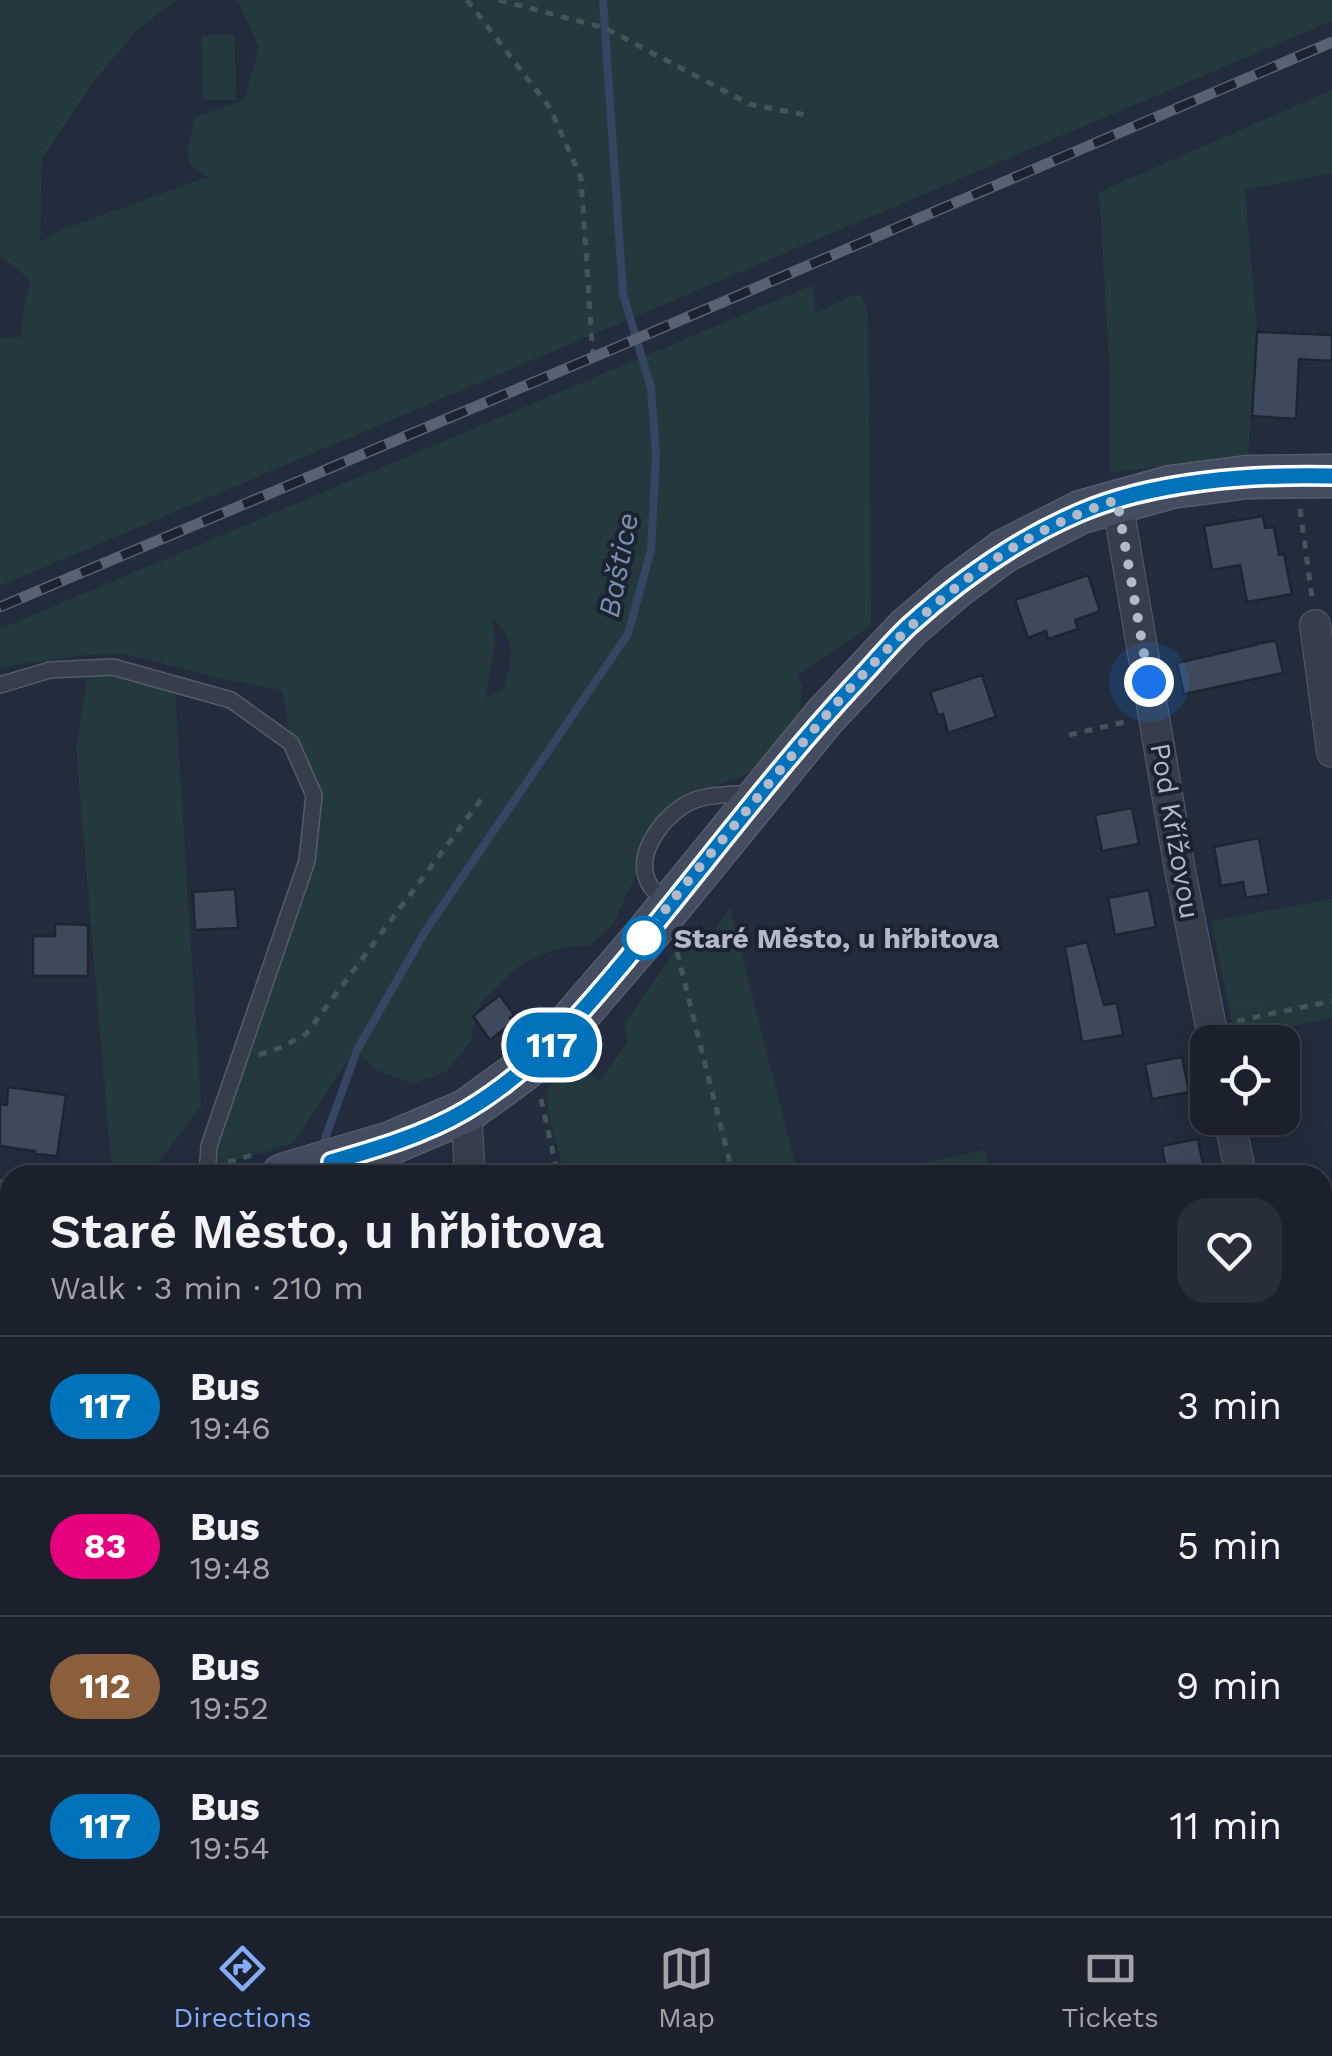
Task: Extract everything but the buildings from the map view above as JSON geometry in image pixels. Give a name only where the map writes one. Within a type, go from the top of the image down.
[{"type":"main road","points":[[272,1164],[331,1162],[392,1143],[466,1111],[532,1062],[673,924],[762,792],[826,715],[908,628],[1004,551],[1081,512],[1117,500],[1247,476],[1332,476]]},
{"type":"street","name":"Pod Křížovou","points":[[1117,500],[1180,870],[1211,1025]]},
{"type":"street","points":[[1316,624],[1332,752]]},
{"type":"street","points":[[466,1111],[469,1165]]},
{"type":"street","points":[[1233,1135],[1239,1165]]},
{"type":"lane","points":[[0,685],[50,670],[113,667],[231,700],[291,743],[314,795],[307,861],[209,1146],[208,1165]]},
{"type":"lane","points":[[673,924],[645,870],[646,853],[655,832],[684,804],[708,797],[762,792]]},
{"type":"path","points":[[467,0],[550,108],[580,178],[593,358]]},
{"type":"path","points":[[498,0],[605,28],[749,104],[806,115]]},
{"type":"path","points":[[1300,508],[1316,624]]},
{"type":"path","points":[[1069,735],[1154,715]]},
{"type":"path","points":[[238,1062],[306,1034],[486,793]]},
{"type":"path","points":[[673,924],[731,1165]]},
{"type":"path","points":[[1246,1025],[1332,1002]]},
{"type":"path","points":[[532,1062],[556,1165]]},
{"type":"green space","points":[[0,0],[177,0],[137,30],[91,85],[42,158],[40,242],[61,230],[208,177],[190,165],[187,151],[195,117],[244,100],[259,47],[235,0],[1332,0],[1332,21],[0,586],[0,338],[21,337],[30,280],[0,256]]},
{"type":"green space","points":[[202,35],[235,35],[236,100],[203,100]]},
{"type":"green space","points":[[1332,90],[1332,173],[1245,190],[1257,332],[1248,454],[1110,473],[1110,374],[1099,192]]},
{"type":"green space","points":[[813,285],[815,314],[861,295],[868,309],[871,626],[797,675],[802,686],[800,719],[763,767],[683,799],[648,834],[638,855],[635,877],[613,924],[591,945],[555,949],[521,964],[481,1002],[472,1040],[447,1071],[413,1084],[376,1070],[354,1050],[294,1143],[221,1165],[209,1165],[307,861],[314,795],[291,743],[282,690],[125,654],[86,655],[0,669],[0,629]],"holes":[[[492,617],[506,634],[510,650],[504,689],[485,698],[495,646]]]},
{"type":"green space","points":[[88,671],[175,691],[201,1106],[156,1165],[111,1165],[76,749]]},
{"type":"green space","points":[[1332,899],[1332,1018],[1298,1025],[1232,1025],[1211,921]]},
{"type":"green space","points":[[730,908],[795,1165],[562,1165],[548,1110],[550,1087],[568,1070],[586,1072],[599,1081],[628,1042],[624,1024],[676,950],[697,925],[711,934]]},
{"type":"green space","points":[[985,1150],[988,1165],[911,1165]]},
{"type":"waterway","name":"Baštice","points":[[322,1147],[357,1050],[426,930],[628,634],[651,550],[656,455],[651,388],[623,294],[603,0]]},
{"type":"railway","points":[[0,607],[1332,42]]},
{"type":"bus line","name":"117","points":[[331,1162],[392,1143],[466,1111],[549,1048],[826,715],[908,628],[1004,551],[1081,512],[1117,500],[1247,476],[1332,476]]},
{"type":"place","name":"Staré Město, u hřbitova","points":[[644,938]]},
{"type":"route","points":[[644,938],[826,715],[908,628],[1004,551],[1081,512],[1117,500],[1149,682]]}]
